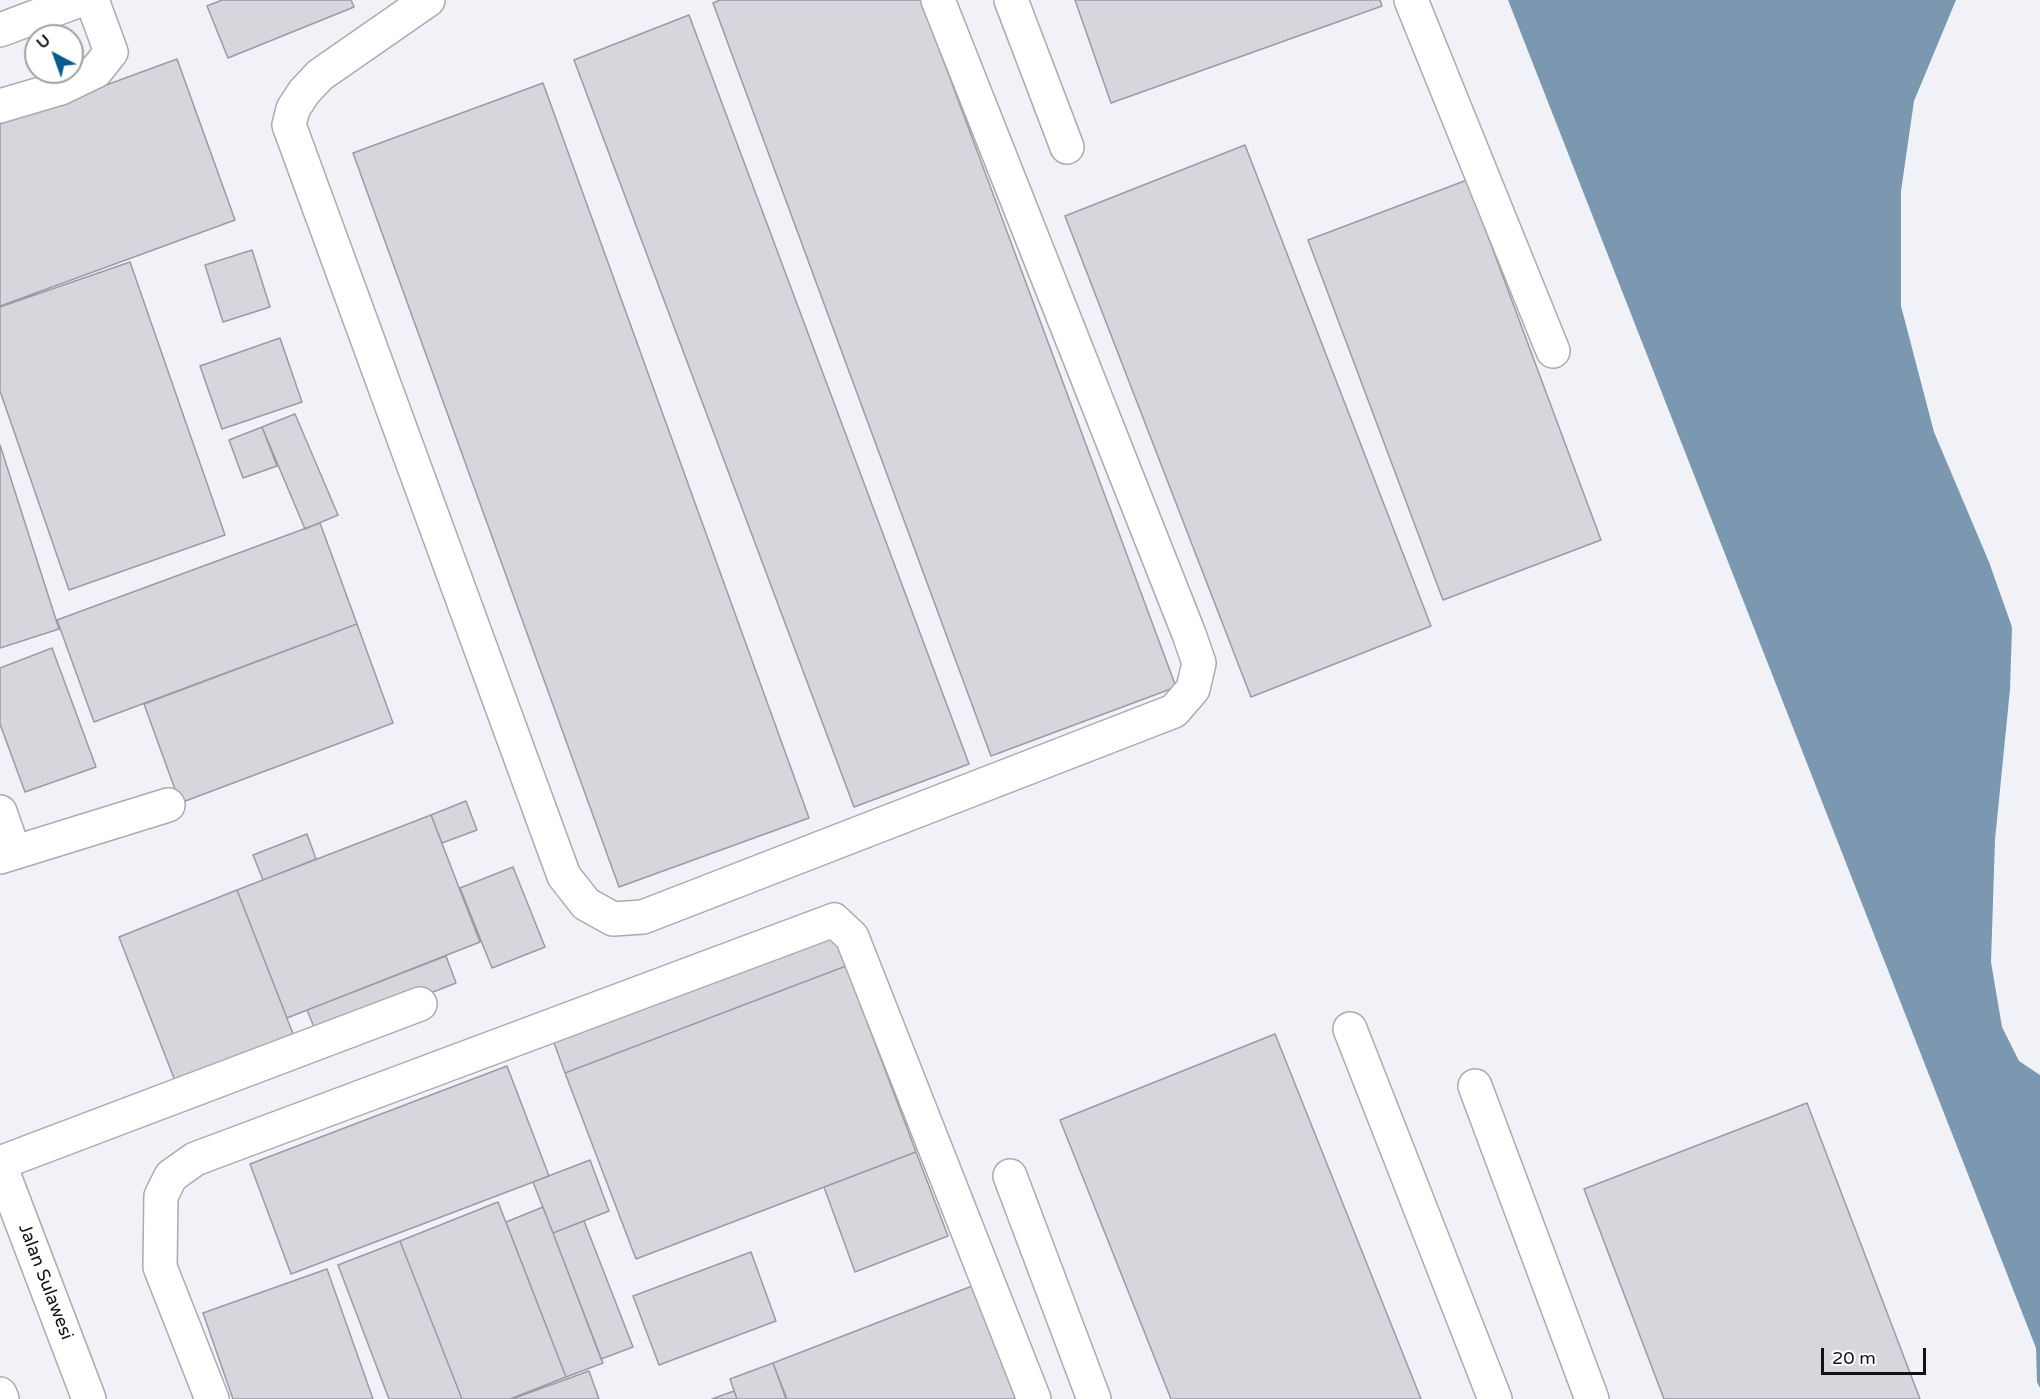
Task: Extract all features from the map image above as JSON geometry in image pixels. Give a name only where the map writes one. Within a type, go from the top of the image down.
[{"type":"street","points":[[0,30],[80,0]]},
{"type":"street","points":[[0,106],[61,88],[96,71],[111,52],[92,0]]},
{"type":"street","points":[[424,1],[320,75],[304,92],[293,109],[289,125],[564,876],[586,904],[613,919],[643,917],[1174,711],[1193,689],[1199,663],[1189,634],[938,0]]},
{"type":"street","points":[[1011,0],[1067,147]]},
{"type":"street","points":[[1411,0],[1553,351]]},
{"type":"street","points":[[0,812],[7,854],[168,805]]},
{"type":"street","points":[[212,1399],[160,1267],[161,1196],[171,1176],[195,1159],[834,920],[852,937],[1034,1399]]},
{"type":"street","points":[[0,1164],[420,1004]]},
{"type":"street","points":[[1350,1029],[1495,1399]]},
{"type":"street","points":[[1475,1086],[1592,1399]]},
{"type":"street","name":"Jalan Sulawesi","points":[[0,1164],[89,1399]]},
{"type":"street","points":[[1010,1176],[1094,1399]]},
{"type":"street","points":[[0,1394],[2,1399]]},
{"type":"water","points":[[1508,0],[1956,0],[1914,101],[1901,191],[1901,306],[1934,432],[1989,562],[2012,627],[2010,689],[1995,840],[1991,962],[2002,1027],[2019,1061],[2040,1075],[2040,1388],[2037,1382],[2036,1348]]},
{"type":"building","points":[[222,0],[351,0],[354,7],[228,58],[207,6]]},
{"type":"building","points":[[720,0],[921,0],[1176,687],[991,756],[713,3]]},
{"type":"building","points":[[1075,0],[1380,0],[1382,6],[1111,103]]},
{"type":"building","points":[[689,15],[969,764],[854,807],[574,60]]},
{"type":"building","points":[[177,59],[235,220],[0,306],[0,124]]},
{"type":"building","points":[[543,83],[809,818],[619,887],[353,153]]},
{"type":"building","points":[[1245,145],[1431,626],[1251,697],[1065,216]]},
{"type":"building","points":[[1467,180],[1601,540],[1443,600],[1308,240]]},
{"type":"building","points":[[252,250],[270,307],[223,322],[205,265]]},
{"type":"building","points":[[130,262],[225,535],[69,590],[0,391],[0,307]]},
{"type":"building","points":[[280,338],[302,402],[222,429],[200,366]]},
{"type":"building","points":[[295,414],[338,515],[305,529],[262,427]]},
{"type":"building","points":[[262,427],[277,466],[243,478],[229,440]]},
{"type":"building","points":[[0,445],[59,629],[0,648]]},
{"type":"building","points":[[320,523],[357,624],[94,722],[57,620]]},
{"type":"building","points":[[357,624],[393,723],[180,803],[144,704]]},
{"type":"building","points":[[52,648],[96,767],[25,792],[0,724],[0,668]]},
{"type":"building","points":[[466,801],[477,830],[442,843],[431,815]]},
{"type":"building","points":[[431,815],[480,942],[287,1018],[237,890]]},
{"type":"building","points":[[307,834],[316,859],[263,880],[253,855]]},
{"type":"building","points":[[513,867],[545,947],[492,968],[460,888]]},
{"type":"building","points":[[237,890],[297,1044],[179,1091],[119,937]]},
{"type":"building","points":[[829,922],[846,966],[565,1073],[549,1029]]},
{"type":"building","points":[[446,956],[456,983],[318,1037],[307,1010]]},
{"type":"building","points":[[846,966],[916,1152],[636,1259],[565,1073]]},
{"type":"building","points":[[1275,1034],[1421,1399],[1171,1399],[1060,1120]]},
{"type":"building","points":[[507,1066],[549,1176],[291,1274],[250,1164]]},
{"type":"building","points":[[1807,1103],[1920,1399],[1664,1399],[1584,1189]]},
{"type":"building","points":[[916,1152],[948,1236],[855,1272],[824,1187]]},
{"type":"building","points":[[590,1160],[609,1211],[553,1233],[533,1182]]},
{"type":"building","points":[[498,1202],[566,1377],[510,1399],[462,1399],[400,1241]]},
{"type":"building","points":[[543,1207],[603,1363],[566,1377],[506,1222]]},
{"type":"building","points":[[584,1221],[633,1347],[601,1359],[553,1233]]},
{"type":"building","points":[[400,1241],[462,1399],[389,1399],[338,1265]]},
{"type":"building","points":[[751,1252],[776,1321],[659,1365],[633,1296]]},
{"type":"building","points":[[327,1269],[373,1399],[233,1399],[203,1313]]},
{"type":"building","points":[[980,1283],[1024,1399],[787,1399],[773,1363]]},
{"type":"building","points":[[773,1363],[786,1399],[737,1399],[730,1379]]},
{"type":"building","points":[[589,1371],[599,1399],[512,1399]]},
{"type":"building","points":[[734,1391],[737,1399],[712,1399]]}]
